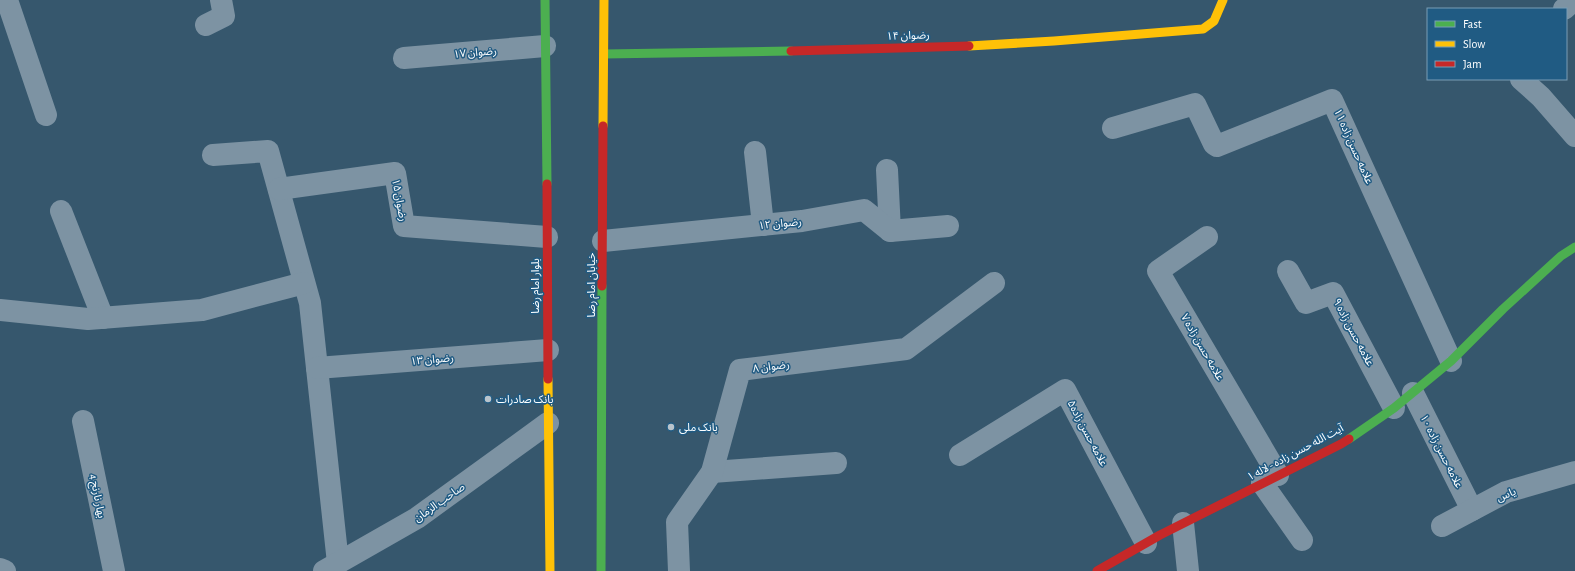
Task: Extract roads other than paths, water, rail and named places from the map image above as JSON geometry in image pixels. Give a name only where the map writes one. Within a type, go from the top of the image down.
[{"type":"street","points":[[7,0],[46,115]]},
{"type":"street","points":[[206,25],[224,16],[221,0]]},
{"type":"street","name":"بلوار امام رضا","points":[[545,0],[550,571]]},
{"type":"street","name":"خیابان امام رضا","points":[[601,571],[604,0]]},
{"type":"street","name":"رضوان ۱۴","points":[[604,54],[755,52],[974,45],[1139,35],[1203,29],[1211,25],[1216,19],[1223,0]]},
{"type":"street","points":[[1565,8],[1574,0]]},
{"type":"street","name":"رضوان ۱۷","points":[[404,58],[545,46]]},
{"type":"street","points":[[1522,80],[1541,97],[1575,136]]},
{"type":"street","name":"علامه حسن زاده ۱۱","points":[[1114,128],[1196,104],[1214,144],[1217,146],[1332,100],[1451,361]]},
{"type":"street","points":[[213,155],[268,151],[279,189],[310,303],[317,368],[331,567]]},
{"type":"street","points":[[755,152],[763,225]]},
{"type":"street","points":[[888,170],[890,231],[948,226]]},
{"type":"street","name":"رضوان ۱۵","points":[[279,189],[395,173],[404,226],[547,237]]},
{"type":"street","name":"رضوان ۱۲","points":[[603,241],[802,222],[864,210],[890,231]]},
{"type":"street","points":[[62,211],[103,318]]},
{"type":"street","name":"علامه حسن زاده ۷","points":[[1207,237],[1158,271],[1270,479]]},
{"type":"street","name":"آیت الله حسن زاده - لاله ۱","points":[[1097,571],[1183,523],[1341,444],[1394,408],[1413,393],[1451,361],[1503,309],[1561,256],[1575,247]]},
{"type":"street","name":"علامه حسن زاده ۹","points":[[1288,271],[1306,303],[1333,293],[1394,408]]},
{"type":"street","points":[[0,310],[88,320],[202,310],[304,283]]},
{"type":"street","name":"رضوان ۸","points":[[680,571],[676,522],[712,472],[740,370],[906,349],[994,283]]},
{"type":"street","name":"رضوان ۱۳","points":[[317,368],[548,350]]},
{"type":"street","name":"علامه حسن زاده۵","points":[[960,455],[1065,390],[1146,543]]},
{"type":"street","name":"علامه حسن زاده ۱۰","points":[[1413,393],[1472,510]]},
{"type":"street","name":"بهار نارنج 4","points":[[83,421],[114,571]]},
{"type":"street","name":"صاحب الزمان","points":[[331,567],[417,518],[548,424]]},
{"type":"street","points":[[712,472],[836,464]]},
{"type":"street","name":"یاس","points":[[1442,526],[1506,492],[1575,472]]},
{"type":"street","points":[[1270,479],[1302,540]]},
{"type":"street","points":[[1183,523],[1188,571]]},
{"type":"street","points":[[0,569],[5,571]]},
{"type":"place","name":"بانک صادرات","points":[[488,399]]},
{"type":"place","name":"بانک‌ ملی","points":[[671,427]]}]
